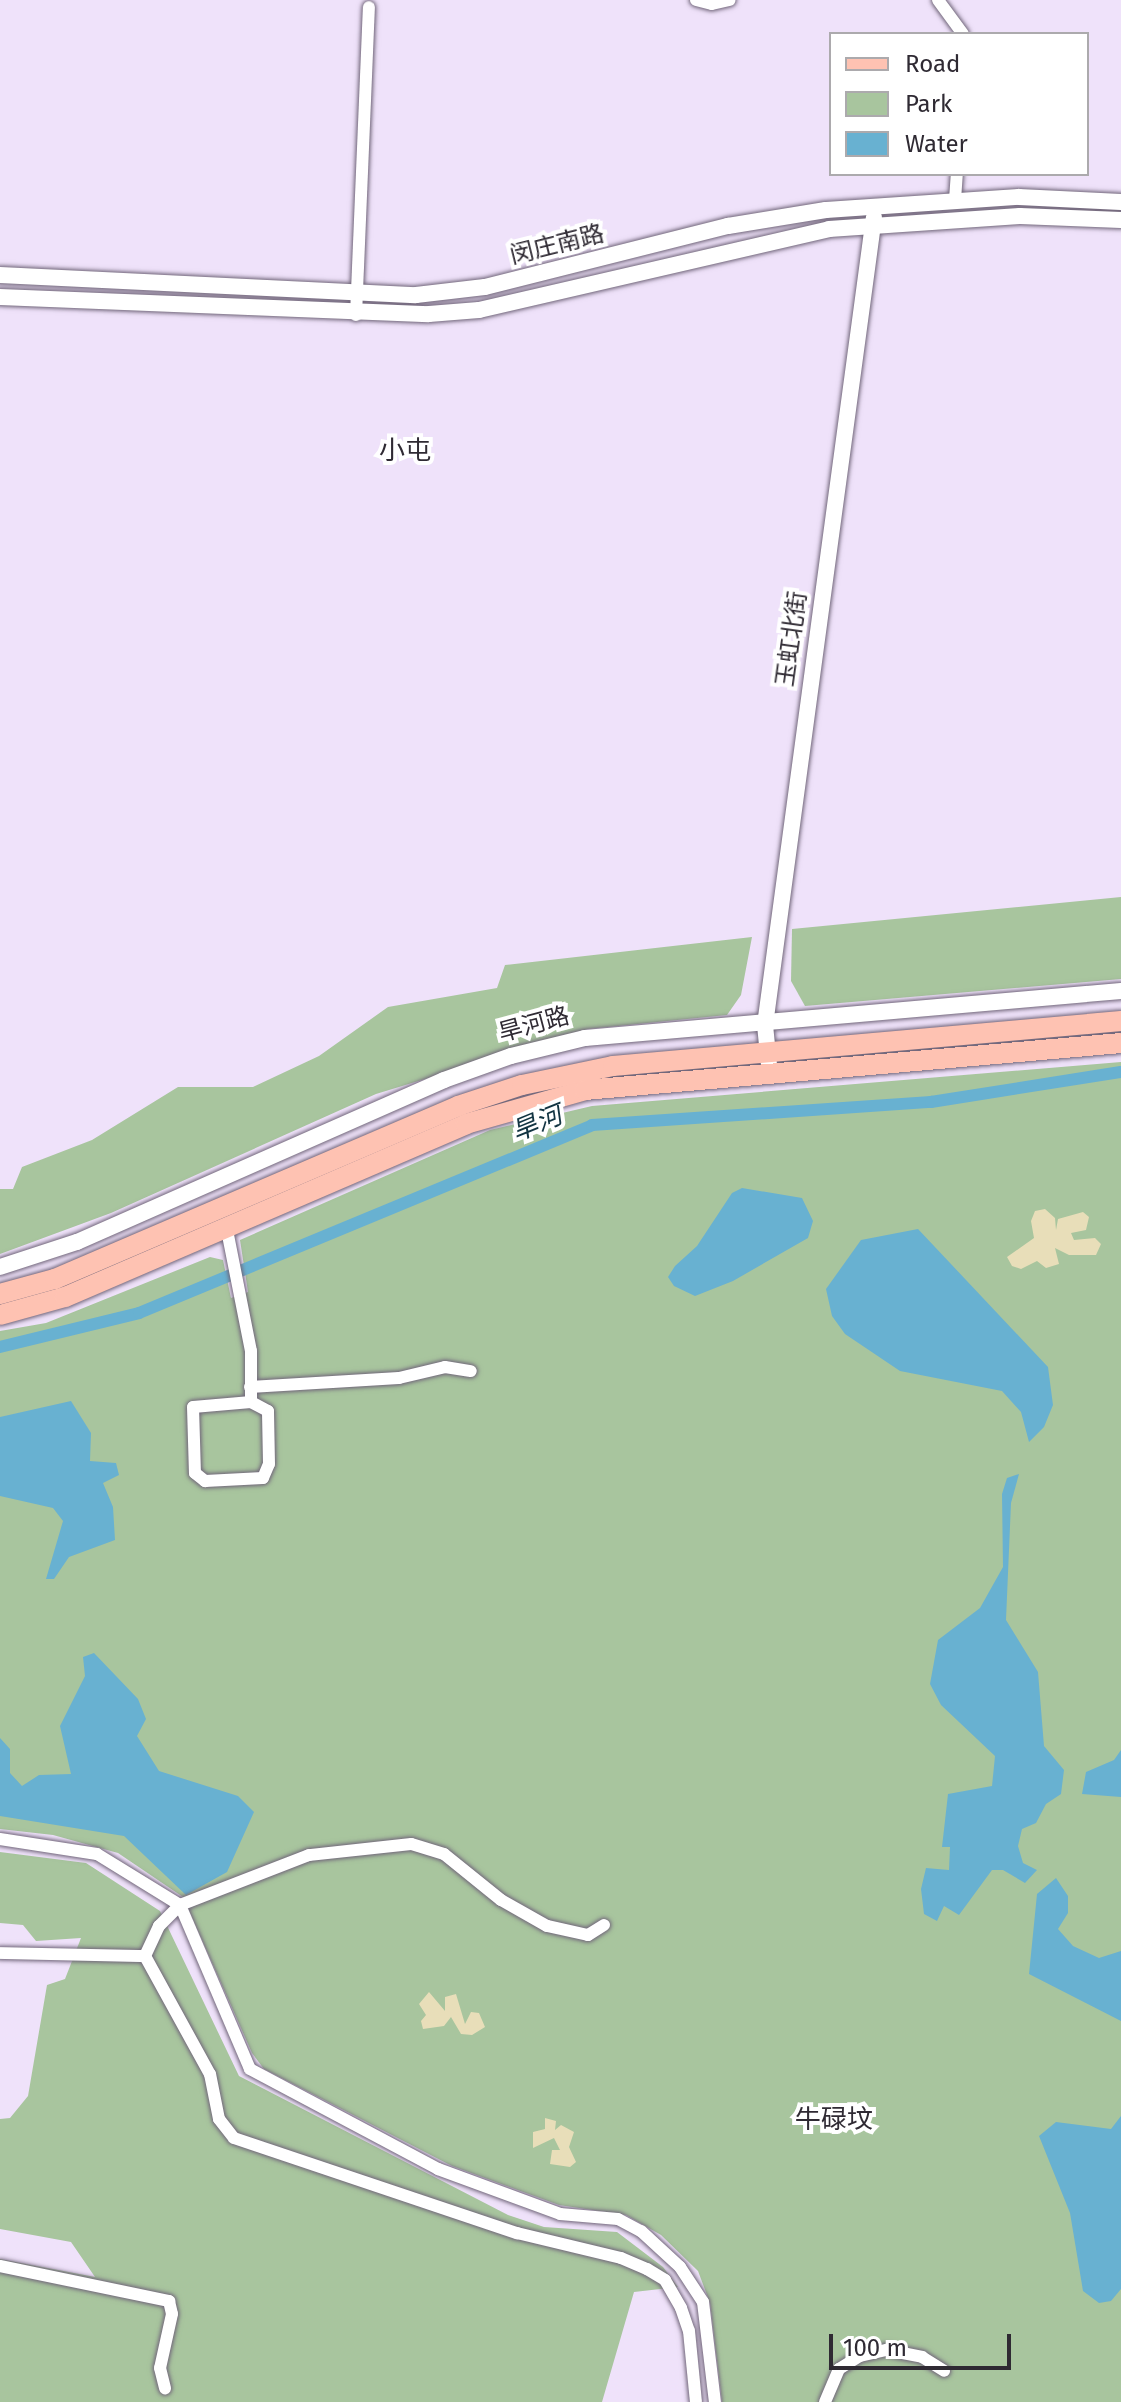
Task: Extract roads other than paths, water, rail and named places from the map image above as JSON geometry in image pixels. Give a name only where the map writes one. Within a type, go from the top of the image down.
[{"type":"main road","points":[[0,1294],[55,1279],[458,1106],[522,1085],[613,1066],[1121,1021]]},
{"type":"main road","points":[[0,1315],[65,1297],[228,1237],[466,1124],[526,1105],[615,1086],[1121,1043]]},
{"type":"street","points":[[696,0],[712,4],[730,0]]},
{"type":"street","points":[[938,0],[962,32]]},
{"type":"street","points":[[356,315],[369,7]]},
{"type":"street","points":[[955,200],[957,176]]},
{"type":"street","name":"闵庄南路","points":[[0,297],[356,315],[479,310],[874,217],[897,202],[1121,202]]},
{"type":"street","name":"闵庄南路","points":[[0,275],[416,295],[485,287],[762,219],[1020,216],[1121,220]]},
{"type":"street","name":"玉虹北街","points":[[770,1075],[765,1025],[874,217]]},
{"type":"street","name":"旱河路","points":[[0,1267],[77,1242],[444,1080],[511,1056],[585,1038],[765,1025],[1121,991]]},
{"type":"street","points":[[228,1237],[241,1291],[251,1402]]},
{"type":"street","points":[[250,1387],[399,1378],[445,1367],[471,1371]]},
{"type":"street","points":[[251,1402],[268,1411],[269,1464],[263,1478],[205,1481],[195,1473],[193,1407],[251,1402]]},
{"type":"street","points":[[0,1839],[97,1854],[180,1905],[250,2069],[438,2169],[560,2214],[618,2219],[641,2231],[680,2267],[703,2302],[715,2402]]},
{"type":"street","points":[[145,1956],[159,1926],[180,1905],[309,1855],[411,1844],[444,1854],[501,1900],[547,1926],[588,1935],[604,1925]]},
{"type":"street","points":[[0,1953],[145,1956]]},
{"type":"street","points":[[145,1956],[210,2074],[219,2119],[234,2138],[473,2219],[647,2269],[665,2280],[681,2308],[689,2331],[696,2402]]},
{"type":"street","points":[[0,2266],[169,2301],[172,2314],[160,2368],[165,2388]]},
{"type":"street","points":[[825,2402],[839,2369],[860,2356],[887,2350],[922,2357],[944,2371]]},
{"type":"water","points":[[742,1188],[802,1198],[813,1221],[808,1238],[733,1281],[695,1296],[674,1286],[668,1277],[675,1266],[697,1246],[732,1193]]},
{"type":"water","points":[[918,1229],[1048,1367],[1053,1405],[1044,1427],[1029,1442],[1021,1412],[1002,1391],[900,1371],[845,1334],[832,1316],[826,1289],[861,1240]]},
{"type":"water","points":[[71,1401],[91,1433],[90,1461],[116,1463],[119,1475],[103,1483],[113,1507],[115,1540],[69,1557],[54,1579],[46,1579],[63,1521],[53,1508],[0,1496],[0,1417]]},
{"type":"water","points":[[1019,1474],[1011,1503],[1006,1620],[1038,1672],[1044,1746],[1064,1770],[1061,1794],[1046,1804],[1036,1823],[1022,1829],[1018,1846],[1023,1863],[1037,1870],[1025,1883],[1003,1870],[992,1870],[959,1915],[944,1906],[937,1921],[924,1914],[921,1889],[926,1868],[949,1870],[950,1847],[942,1847],[948,1794],[992,1786],[995,1756],[941,1705],[930,1684],[938,1640],[980,1608],[1003,1567],[1002,1494],[1007,1478]]},
{"type":"water","points":[[94,1653],[138,1699],[146,1719],[137,1736],[159,1771],[238,1796],[254,1812],[227,1872],[186,1895],[124,1836],[0,1816],[0,1738],[10,1749],[10,1773],[22,1786],[39,1775],[71,1774],[60,1726],[85,1676],[83,1657]]},
{"type":"water","points":[[1121,1750],[1121,1797],[1082,1794],[1086,1772],[1114,1760]]},
{"type":"water","points":[[1056,1878],[1068,1896],[1068,1913],[1058,1929],[1073,1946],[1099,1958],[1121,1951],[1121,2021],[1029,1974],[1037,1894]]},
{"type":"water","points":[[1121,2116],[1121,2289],[1111,2301],[1099,2303],[1083,2291],[1070,2213],[1039,2136],[1056,2122],[1111,2129]]},
{"type":"waterway","name":"旱河","points":[[0,1347],[139,1313],[592,1125],[931,1102],[1121,1072]]},
{"type":"district","name":"小屯","points":[[405,451]]},
{"type":"district","name":"牛碌坟","points":[[834,2120]]}]
